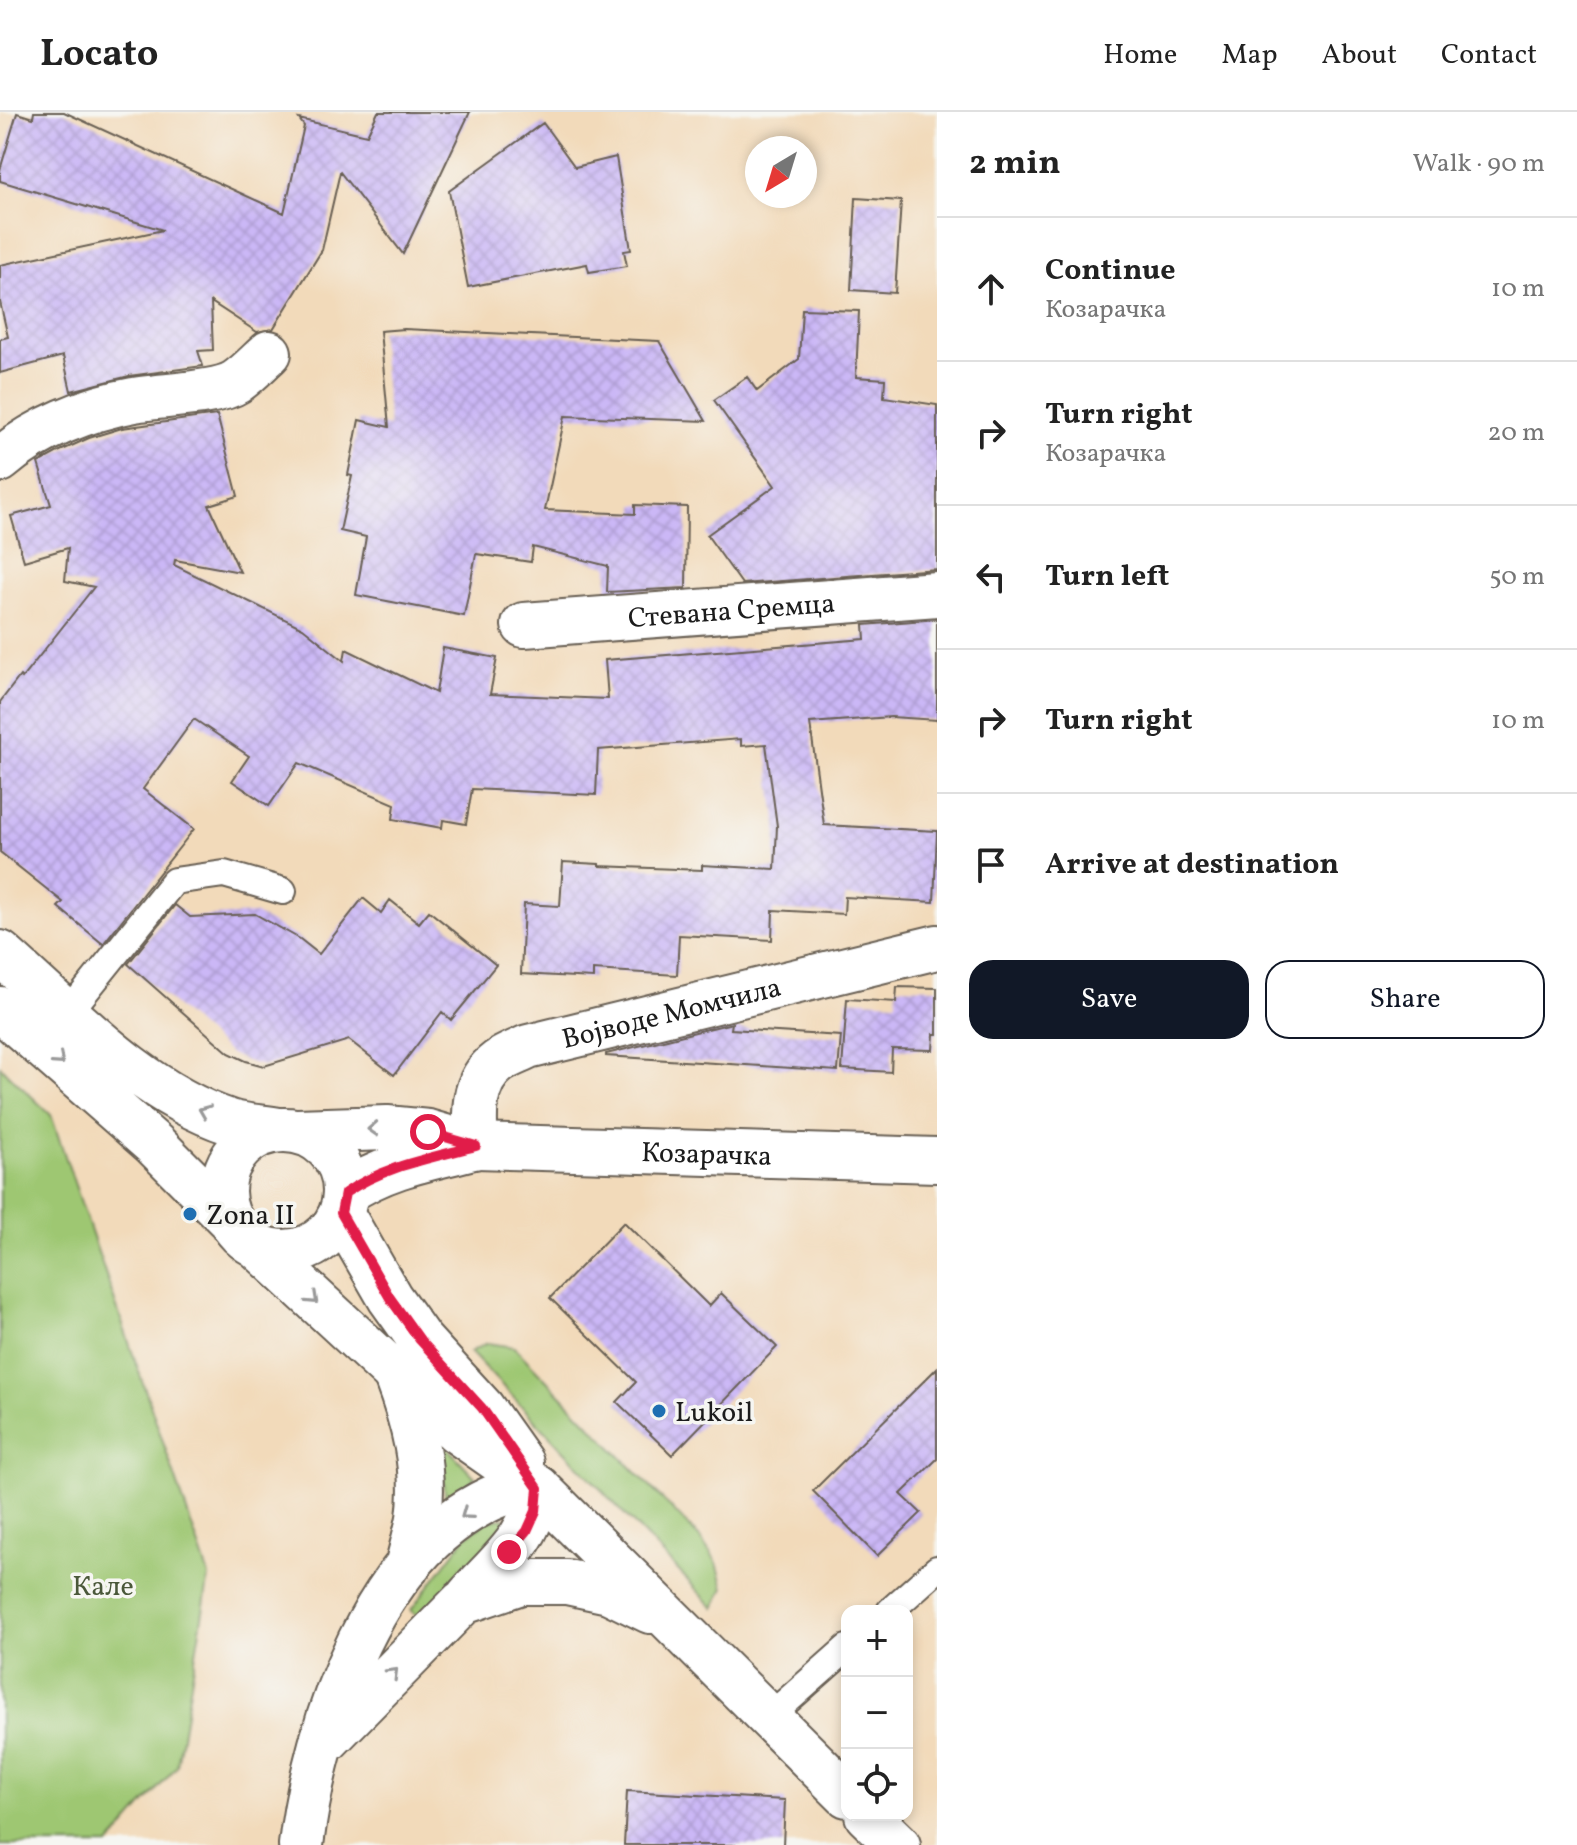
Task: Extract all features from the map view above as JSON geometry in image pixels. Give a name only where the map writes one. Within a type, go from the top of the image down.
[{"type":"main road","points":[[0,460],[22,444],[76,416],[132,400],[234,383],[269,353]]},
{"type":"main road","name":"Стевана Сремца","points":[[524,625],[937,594]]},
{"type":"main road","name":"Војводе Момчила","points":[[476,1146],[473,1111],[480,1085],[497,1062],[528,1047],[937,947]]},
{"type":"main road","points":[[0,953],[144,1077],[190,1106],[232,1123],[288,1130],[317,1139],[333,1153],[342,1172],[343,1203],[382,1285],[420,1340],[482,1408],[538,1488],[536,1511],[527,1531],[463,1602],[319,1748]]},
{"type":"main road","points":[[0,1009],[154,1144],[242,1232],[457,1431],[538,1488],[841,1789]]},
{"type":"main road","points":[[288,1130],[260,1134],[243,1145],[230,1160],[222,1198],[242,1232],[275,1252],[296,1251],[315,1244],[330,1232],[343,1203]]},
{"type":"main road","name":"Козарачка","points":[[288,1130],[414,1130],[476,1146],[937,1160]]},
{"type":"main road","name":"Козарачка","points":[[343,1203],[367,1178],[476,1146]]},
{"type":"main road","points":[[396,1376],[412,1417],[418,1445],[419,1517],[407,1567]]},
{"type":"main road","points":[[301,1845],[307,1799],[319,1748],[348,1662],[369,1624],[407,1567],[439,1534],[472,1508],[505,1493],[538,1488]]},
{"type":"main road","points":[[463,1602],[521,1582],[567,1582],[609,1591],[672,1621]]},
{"type":"main road","points":[[873,1821],[898,1845]]},
{"type":"lane","points":[[68,1013],[174,881],[224,874],[283,891]]},
{"type":"lane","points":[[897,1605],[937,1569]]},
{"type":"lane","points":[[769,1717],[841,1653]]},
{"type":"green space","name":"Кале","points":[[0,1066],[51,1115],[209,1576],[177,1766],[109,1845],[0,1845]]},
{"type":"green space","points":[[487,1343],[514,1347],[700,1538],[717,1563],[724,1588],[714,1608],[470,1352]]},
{"type":"green space","points":[[441,1441],[475,1477],[446,1507]]},
{"type":"green space","points":[[505,1518],[507,1530],[418,1618],[411,1610],[465,1538],[485,1522]]},
{"type":"building","points":[[34,112],[64,112],[284,213],[304,126],[299,119],[367,135],[378,112],[470,112],[403,254],[340,172],[322,250],[273,329],[257,332],[211,302],[213,350],[198,351],[203,366],[129,376],[71,391],[63,356],[0,373],[0,339],[8,337],[0,302],[0,265],[163,230],[0,181],[0,170],[17,113],[33,118]]},
{"type":"building","points":[[543,123],[575,167],[616,157],[631,250],[624,251],[627,266],[589,272],[587,264],[468,287],[449,191]]},
{"type":"building","points":[[856,198],[901,201],[895,293],[851,290]]},
{"type":"building","points":[[802,309],[859,311],[856,377],[885,379],[884,397],[937,405],[937,569],[742,584],[707,535],[775,486],[714,400],[747,377],[757,391],[799,359]]},
{"type":"building","points":[[404,329],[659,341],[706,421],[565,416],[545,510],[635,514],[635,505],[687,507],[686,588],[607,592],[608,566],[533,547],[531,562],[476,554],[464,616],[356,595],[366,537],[340,531],[352,476],[348,475],[359,420],[389,427],[380,331]]},
{"type":"building","points":[[217,415],[238,496],[209,505],[240,572],[175,560],[174,565],[303,628],[344,661],[346,649],[436,693],[443,648],[497,658],[490,694],[608,699],[605,660],[865,639],[864,625],[937,619],[937,720],[891,717],[810,723],[824,825],[937,831],[934,902],[845,897],[844,914],[773,910],[772,940],[679,935],[677,975],[593,970],[593,978],[521,974],[524,904],[560,906],[563,862],[702,870],[702,865],[775,869],[777,826],[766,744],[741,746],[741,739],[598,750],[596,795],[472,789],[466,824],[443,820],[442,828],[393,819],[395,804],[299,763],[269,806],[232,781],[249,756],[194,719],[143,789],[194,829],[103,944],[58,907],[63,902],[0,852],[0,702],[94,587],[65,581],[68,548],[24,561],[11,516],[51,505],[38,463],[58,452],[122,428]]},
{"type":"building","points":[[363,898],[381,913],[390,900],[419,923],[429,911],[496,965],[451,1020],[442,1012],[394,1075],[349,1040],[264,1066],[246,1061],[229,1053],[128,964],[175,905],[190,917],[255,914],[300,939],[319,954]]},
{"type":"building","points":[[897,987],[937,988],[937,1034],[934,1034],[933,1050],[892,1049],[891,1072],[842,1069],[847,999],[896,1002]]},
{"type":"building","points":[[732,1023],[731,1029],[841,1036],[838,1071],[606,1056],[606,1054]]},
{"type":"building","points":[[624,1222],[709,1306],[721,1293],[777,1347],[672,1455],[617,1402],[636,1382],[550,1298]]},
{"type":"building","points":[[937,1368],[937,1459],[901,1494],[921,1513],[877,1556],[813,1491]]},
{"type":"building","points":[[627,1791],[785,1800],[783,1845],[624,1845]]},
{"type":"place","name":"Zona II","points":[[190,1214]]},
{"type":"place","name":"Lukoil","points":[[659,1411]]},
{"type":"route","points":[[428,1132],[476,1146],[406,1164],[367,1178],[345,1193],[341,1213],[390,1298],[420,1340],[482,1408],[538,1488],[536,1511],[527,1531],[509,1552]]}]
